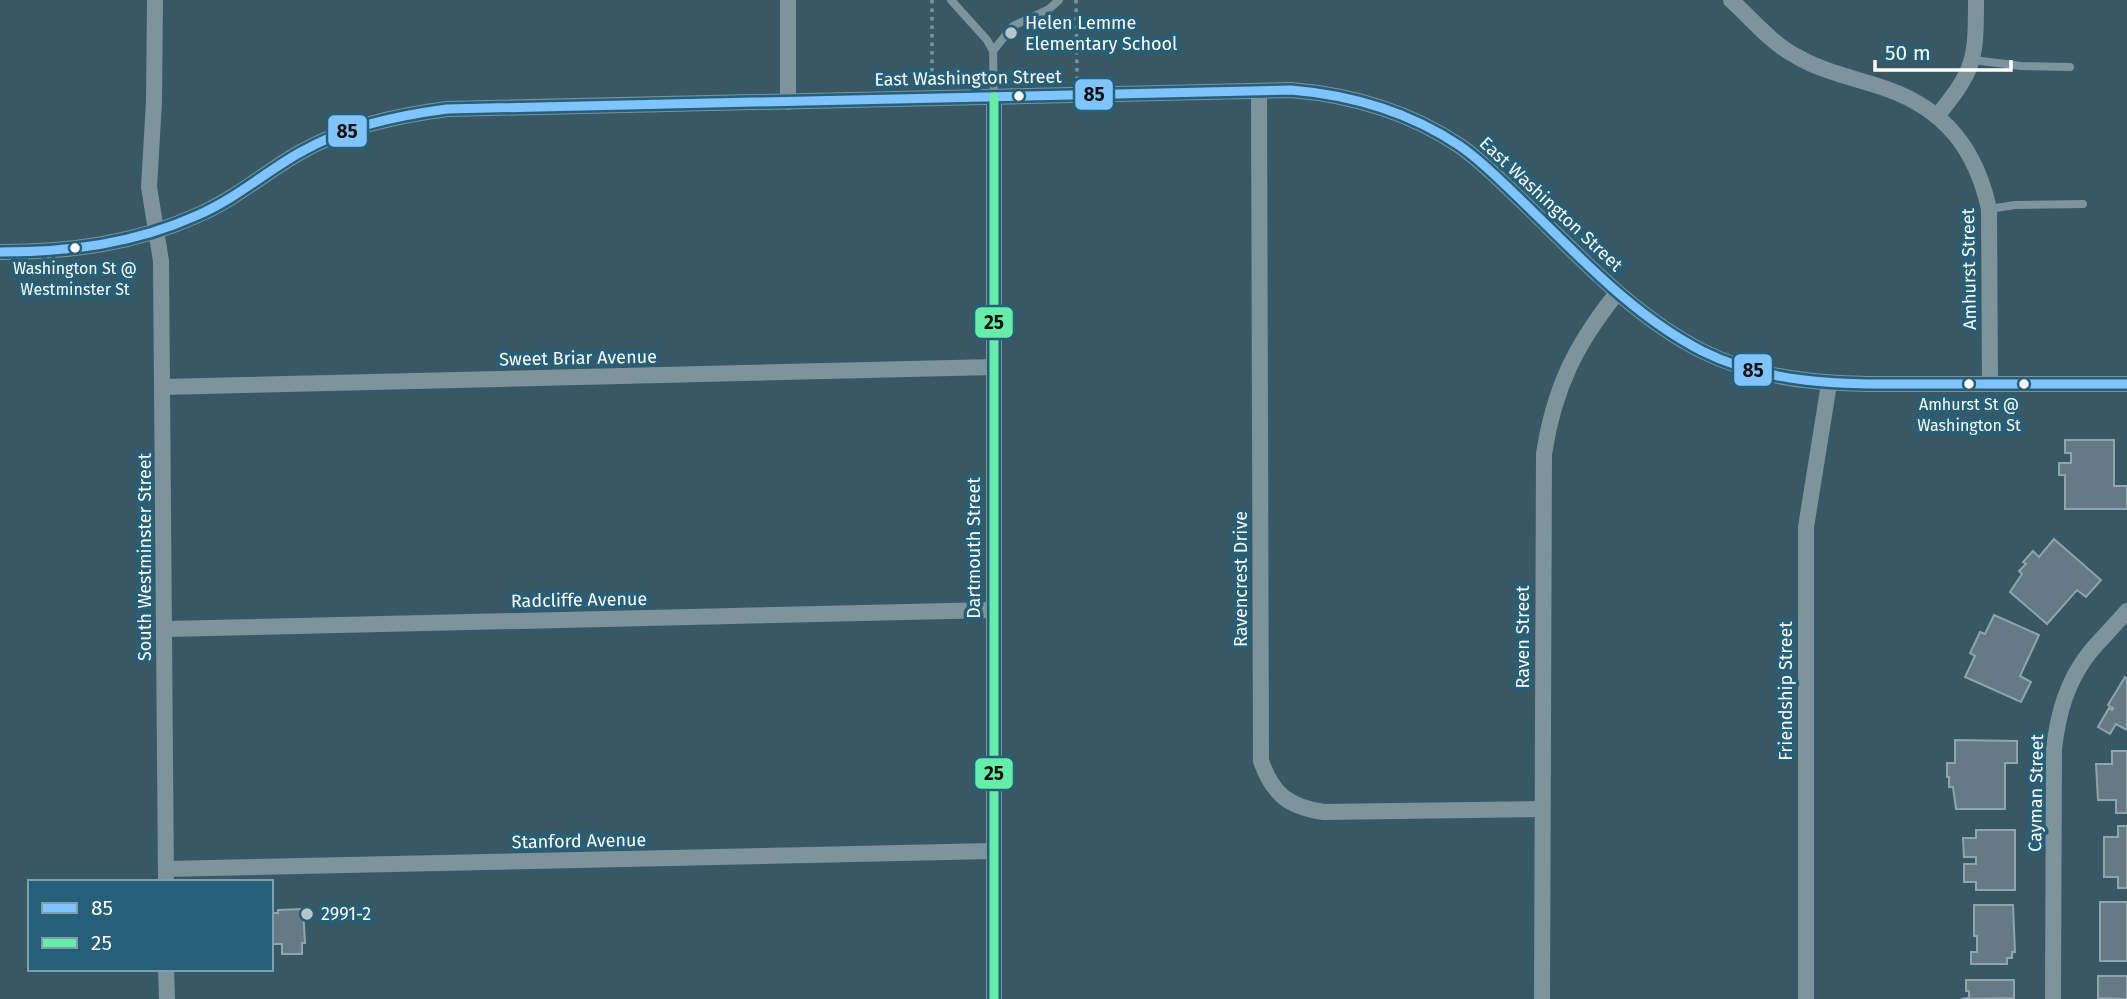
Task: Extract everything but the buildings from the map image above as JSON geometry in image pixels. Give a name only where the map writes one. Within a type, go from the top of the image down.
[{"type":"street","name":"South Westminster Street","points":[[155,0],[154,102],[149,187],[161,261],[166,876]]},
{"type":"street","points":[[788,0],[788,102]]},
{"type":"street","name":"Amhurst Street","points":[[1731,0],[1775,42],[1794,56],[1821,69],[1889,89],[1912,99],[1952,129],[1975,163],[1983,181],[1989,209],[1990,384]]},
{"type":"street","points":[[1937,116],[1959,89],[1973,60],[1976,0]]},
{"type":"street","name":"East Washington Street","points":[[0,252],[53,252],[94,247],[156,232],[199,215],[238,194],[268,172],[324,141],[372,123],[447,109],[1259,91],[1323,93],[1354,99],[1395,112],[1461,146],[1486,166],[1617,293],[1654,322],[1704,352],[1737,365],[1771,375],[1829,384],[2127,384]]},
{"type":"street","name":"Ravencrest Drive","points":[[1259,91],[1261,761],[1266,778],[1289,802],[1304,809],[1324,812],[1542,808]]},
{"type":"street","name":"Dartmouth Street","points":[[993,999],[994,97]]},
{"type":"street","name":"Raven Street","points":[[1542,999],[1544,454],[1558,390],[1573,356],[1592,325],[1617,293]]},
{"type":"street","name":"Sweet Briar Avenue","points":[[163,387],[994,367]]},
{"type":"street","name":"Friendship Street","points":[[1806,999],[1805,540],[1829,384]]},
{"type":"street","name":"Radcliffe Avenue","points":[[164,629],[994,610]]},
{"type":"street","name":"Cayman Street","points":[[2053,999],[2054,749],[2057,722],[2074,674],[2127,611]]},
{"type":"street","name":"Stanford Avenue","points":[[166,876],[993,851]]},
{"type":"street","points":[[166,971],[167,999]]},
{"type":"lane","points":[[951,0],[987,40],[993,51],[994,97]]},
{"type":"lane","points":[[993,51],[1013,26],[1049,9],[1059,0]]},
{"type":"lane","points":[[1973,60],[2070,68]]},
{"type":"lane","points":[[1989,209],[2015,205],[2083,204]]},
{"type":"path","points":[[932,0],[932,84]]},
{"type":"path","points":[[1076,0],[1077,80]]},
{"type":"transit line","name":"85","points":[[0,252],[76,248],[150,233],[212,209],[299,153],[334,136],[389,119],[447,109],[1291,90],[1336,96],[1379,107],[1420,123],[1460,146],[1485,166],[1629,302],[1677,336],[1730,363],[1787,378],[1846,383],[2127,384]]},
{"type":"transit line","name":"25","points":[[994,97],[994,999]]},
{"type":"place","name":"Helen Lemme Elementary School","points":[[1011,33]]},
{"type":"place","name":"Washington St @ Westminster St","points":[[75,248]]},
{"type":"place","name":"Amhurst St @ Washington St","points":[[1969,384]]},
{"type":"place","name":"2991-2","points":[[307,914]]}]
